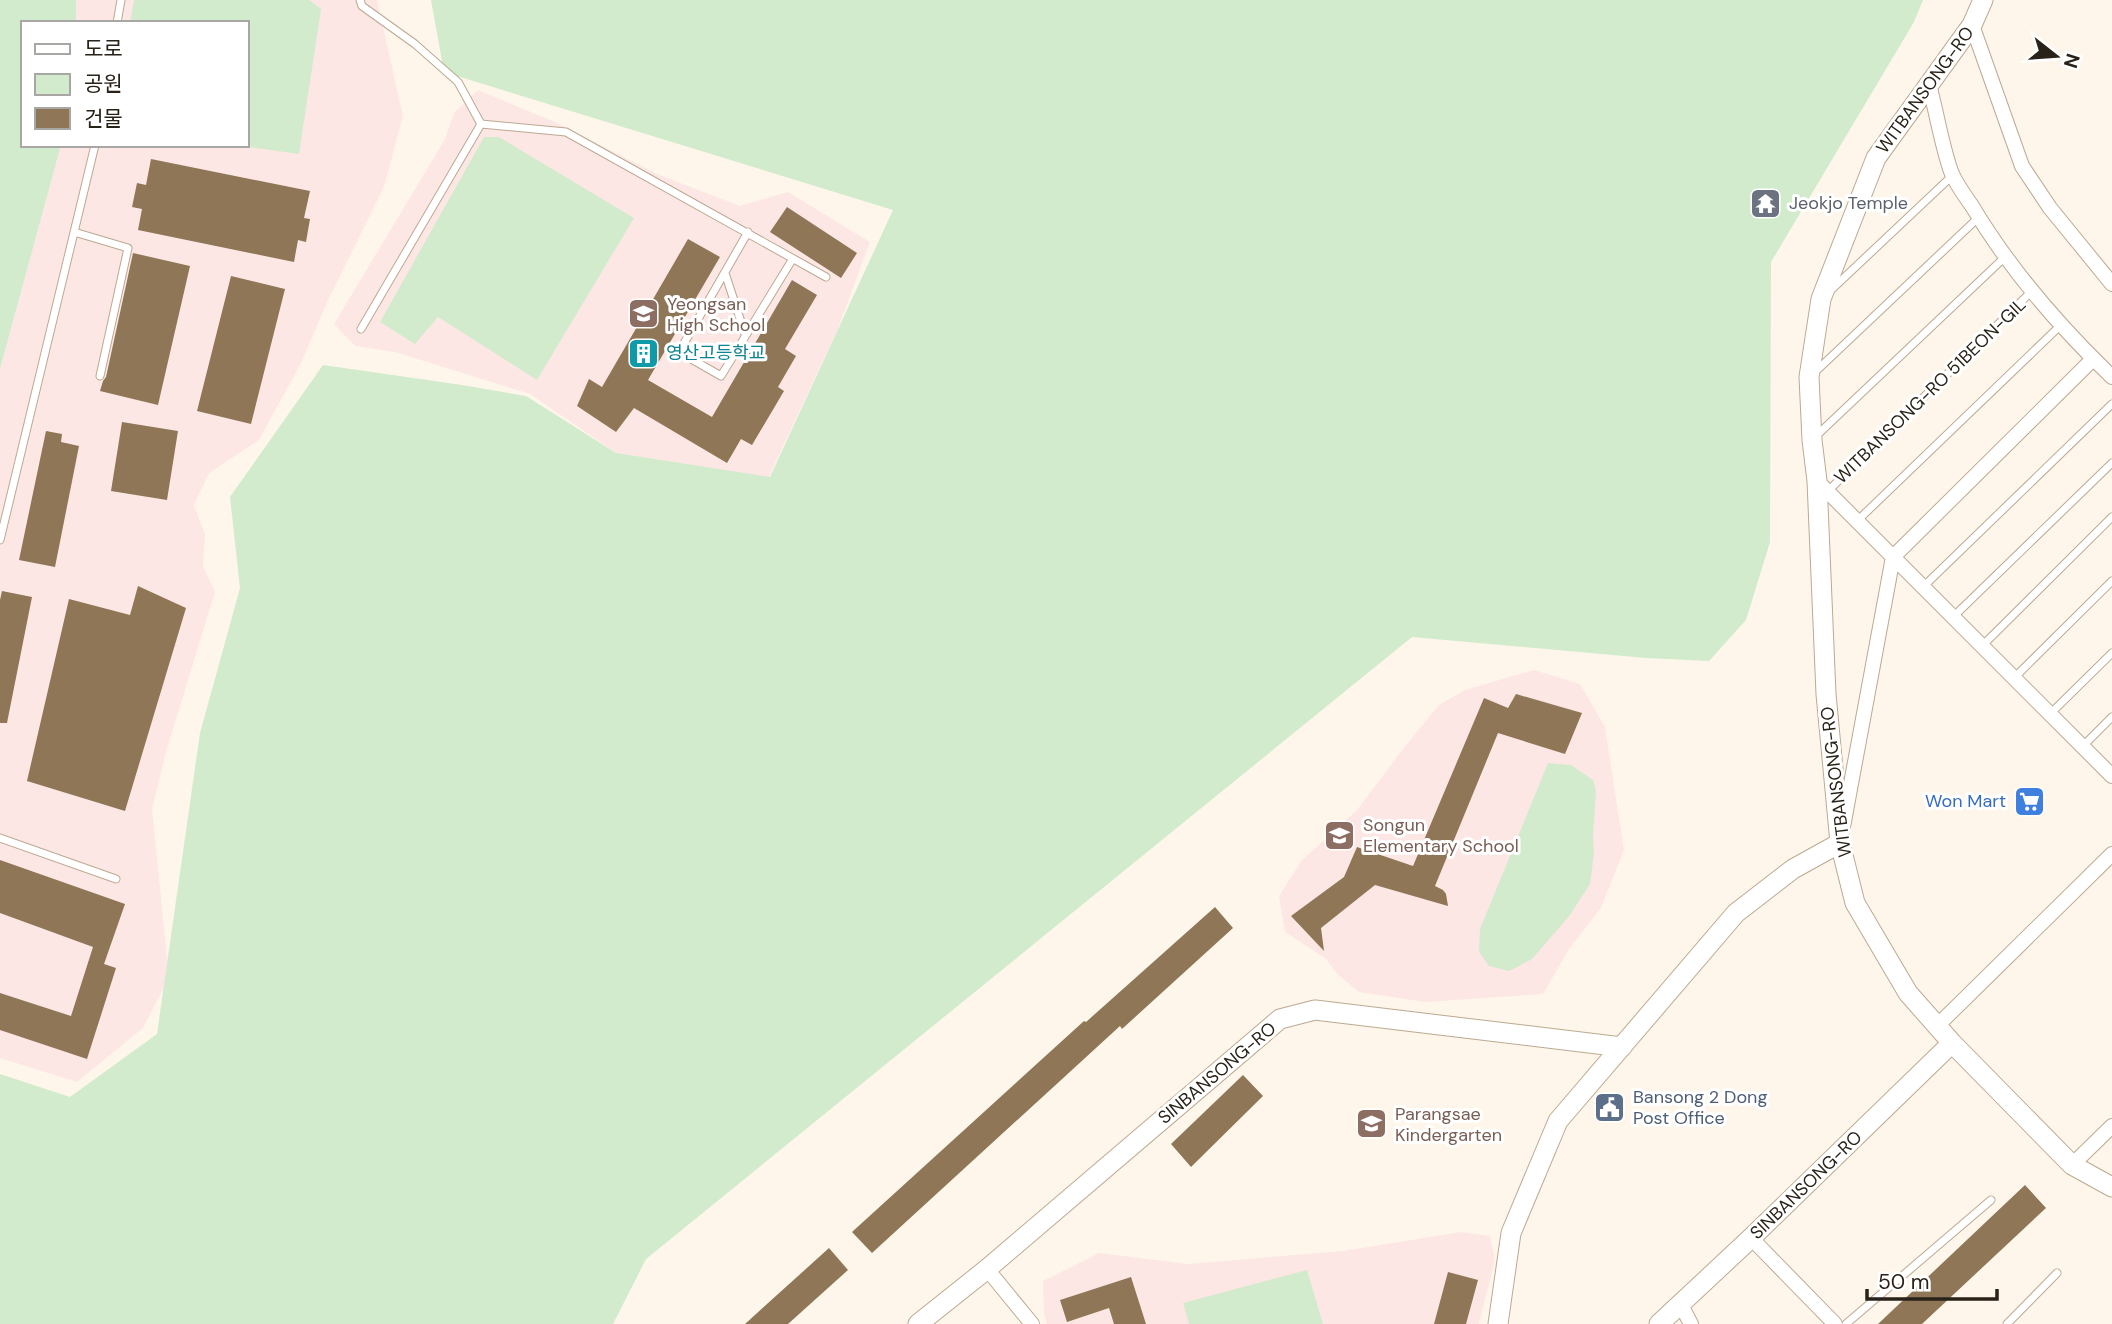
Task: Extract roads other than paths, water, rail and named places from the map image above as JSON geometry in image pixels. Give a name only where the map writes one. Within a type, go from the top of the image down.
[{"type":"main road","name":"WITBANSONG-RO","points":[[1983,0],[1972,25],[1876,158],[1821,299],[1809,377],[1812,440],[1822,486],[1826,694],[1840,843],[1854,903],[1908,993],[1952,1043],[2072,1165],[2112,1187]]},
{"type":"main road","points":[[1498,1324],[1511,1233],[1558,1121],[1735,913],[1793,869],[1840,843]]},
{"type":"main road","name":"SINBANSONG-RO","points":[[918,1324],[987,1269],[1280,1019],[1315,1010],[1622,1047]]},
{"type":"main road","name":"SINBANSONG-RO","points":[[1659,1324],[1952,1043]]},
{"type":"street","points":[[1972,25],[2022,166],[2050,208],[2112,284]]},
{"type":"street","points":[[1929,85],[1953,175],[1979,218],[2005,257],[2032,290],[2112,377]]},
{"type":"street","points":[[1840,843],[1893,557],[2093,359]]},
{"type":"street","name":"WITBANSONG-RO 51BEON-GIL","points":[[1822,486],[2112,776]]},
{"type":"street","points":[[1937,1026],[2112,854]]},
{"type":"street","points":[[2072,1165],[2112,1126]]},
{"type":"street","points":[[1751,1238],[1835,1324]]},
{"type":"street","points":[[987,1269],[1032,1324]]},
{"type":"street","points":[[1681,1305],[1691,1324]]},
{"type":"lane","points":[[117,21],[121,0]]},
{"type":"lane","points":[[360,0],[362,6],[415,44],[458,82],[481,124]]},
{"type":"lane","points":[[481,124],[566,132],[826,277]]},
{"type":"lane","points":[[361,329],[481,124]]},
{"type":"lane","points":[[0,540],[95,147]]},
{"type":"lane","points":[[1821,299],[1953,175]]},
{"type":"lane","points":[[1809,377],[1979,218]]},
{"type":"lane","points":[[74,232],[128,248],[100,376]]},
{"type":"lane","points":[[748,232],[679,352],[721,376],[792,260]]},
{"type":"lane","points":[[1812,440],[2005,257]]},
{"type":"lane","points":[[725,273],[745,334]]},
{"type":"lane","name":"WITBANSONG-RO 51BEON-GIL","points":[[1822,486],[2032,290]]},
{"type":"lane","points":[[1857,521],[2062,324]]},
{"type":"lane","points":[[1923,587],[2112,404]]},
{"type":"lane","points":[[1953,617],[2112,463]]},
{"type":"lane","points":[[1982,646],[2112,517]]},
{"type":"lane","points":[[2014,678],[2112,581]]},
{"type":"lane","points":[[2050,714],[2112,653]]},
{"type":"lane","points":[[2082,747],[2112,717]]},
{"type":"lane","points":[[0,838],[116,879]]},
{"type":"lane","points":[[1846,1324],[1991,1200]]},
{"type":"lane","points":[[2007,1324],[2057,1273]]},
{"type":"place","name":"Jeokjo Temple","points":[[1766,203]]},
{"type":"place","name":"Yeongsan High School","points":[[644,314]]},
{"type":"place","name":"영산고등학교","points":[[643,353]]},
{"type":"place","name":"Won Mart","points":[[2029,801]]},
{"type":"place","name":"Songun Elementary School","points":[[1340,835]]},
{"type":"place","name":"Bansong 2 Dong Post Office","points":[[1610,1107]]},
{"type":"place","name":"Parangsae Kindergarten","points":[[1372,1124]]}]
